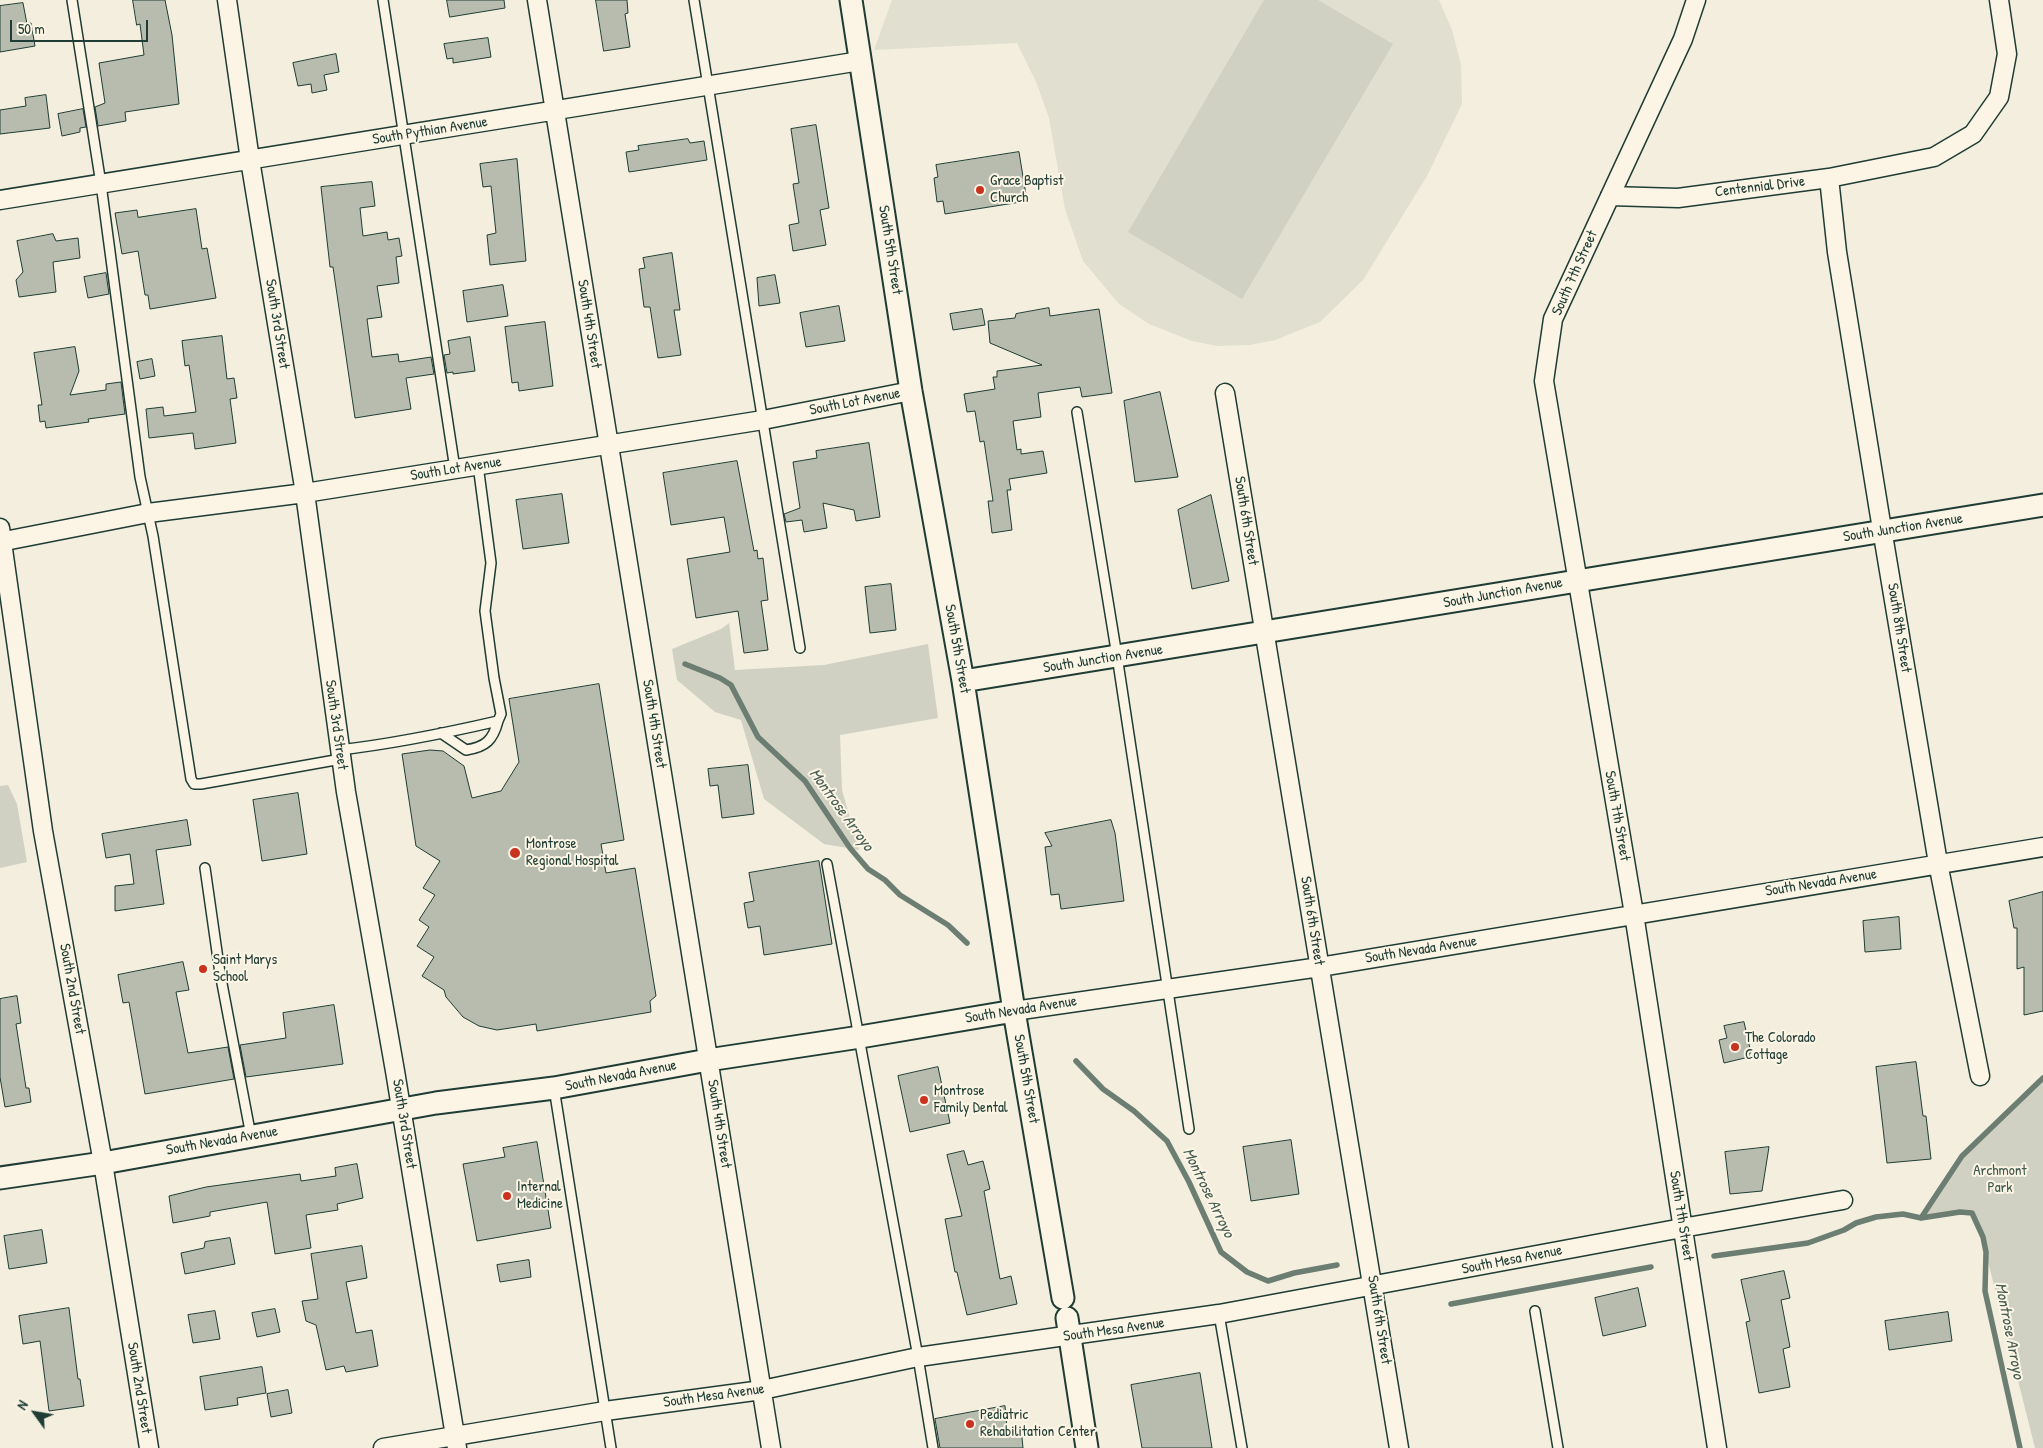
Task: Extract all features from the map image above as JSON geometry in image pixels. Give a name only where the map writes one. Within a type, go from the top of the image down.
[{"type":"street","name":"South 3rd Street","points":[[227,0],[250,160],[305,493],[340,754],[455,1442]]},
{"type":"street","name":"South 4th Street","points":[[536,0],[771,1448]]},
{"type":"street","name":"South 5th Street","points":[[851,0],[912,391],[963,681],[1014,1011],[1067,1317],[1087,1448]]},
{"type":"street","points":[[1610,196],[1683,39],[1696,0]]},
{"type":"street","name":"Centennial Drive","points":[[1610,196],[1678,198],[1828,178],[1934,156],[1973,134],[1999,97],[2006,54],[1999,0]]},
{"type":"street","name":"South Pythian Avenue","points":[[0,200],[860,60]]},
{"type":"street","name":"South 8th Street","points":[[1828,178],[1838,252],[1938,863],[1980,1076]]},
{"type":"street","name":"South 7th Street","points":[[1610,196],[1553,319],[1544,381],[1634,914],[1717,1448]]},
{"type":"street","name":"South Lot Avenue","points":[[1,537],[148,513],[305,493],[763,420],[912,391]]},
{"type":"street","name":"South 6th Street","points":[[1226,393],[1374,1286],[1399,1448]]},
{"type":"street","name":"South Junction Avenue","points":[[963,681],[2043,506]]},
{"type":"street","name":"South 2nd Street","points":[[1,537],[43,831],[103,1163],[149,1448]]},
{"type":"street","name":"South Nevada Avenue","points":[[0,1178],[103,1163],[401,1110],[554,1088],[708,1060],[860,1038],[1014,1011],[1320,967],[2043,847]]},
{"type":"street","name":"South Mesa Avenue","points":[[383,1448],[455,1442],[605,1411],[762,1390],[918,1357],[1067,1317],[1219,1314],[1843,1200]]},
{"type":"lane","points":[[72,0],[101,184],[140,477],[153,536],[191,779],[194,784],[498,721]]},
{"type":"lane","points":[[383,0],[455,469]]},
{"type":"lane","points":[[694,0],[800,648]]},
{"type":"lane","points":[[1077,412],[1117,656],[1189,1129]]},
{"type":"lane","points":[[441,733],[466,750],[480,748],[490,742],[501,714],[485,612],[491,563],[478,465]]},
{"type":"lane","points":[[827,864],[933,1448]]},
{"type":"lane","points":[[205,868],[220,974],[251,1136]]},
{"type":"lane","points":[[554,1088],[611,1448]]},
{"type":"lane","points":[[1535,1311],[1558,1448]]},
{"type":"lane","points":[[1219,1314],[1242,1448]]},
{"type":"shaded area","points":[[892,0],[1439,0],[1452,30],[1461,65],[1462,104],[1427,176],[1363,280],[1320,322],[1275,340],[1249,345],[1218,346],[1192,341],[1149,324],[1119,304],[1083,261],[1065,209],[1049,118],[1037,84],[1017,43],[874,50]]},
{"type":"green space","points":[[1264,0],[1318,0],[1393,44],[1242,299],[1128,232]]},
{"type":"green space","points":[[729,623],[735,670],[824,665],[928,644],[938,718],[840,735],[842,790],[859,850],[824,844],[764,799],[741,720],[715,712],[677,680],[672,649],[721,629]]},
{"type":"green space","points":[[8,785],[17,804],[27,862],[0,868],[0,786]]},
{"type":"green space","name":"Archmont Park","points":[[2043,1078],[2043,1448],[2035,1448],[1979,1226],[1972,1213],[1960,1212],[1921,1218],[1962,1156]]},
{"type":"building","points":[[133,0],[165,0],[172,35],[179,104],[125,112],[126,121],[98,126],[95,107],[105,103],[99,63],[144,55],[140,24],[137,25]]},
{"type":"building","points":[[447,0],[504,0],[505,8],[450,17]]},
{"type":"building","points":[[596,0],[627,0],[628,13],[625,14],[630,47],[604,51]]},
{"type":"building","points":[[23,3],[27,24],[31,23],[35,46],[0,52],[0,6]]},
{"type":"building","points":[[488,38],[491,57],[453,63],[453,58],[447,59],[444,44]]},
{"type":"building","points":[[336,54],[339,72],[324,75],[327,90],[312,93],[311,84],[298,86],[293,63]]},
{"type":"building","points":[[46,95],[50,128],[0,134],[0,110],[26,106],[25,98]]},
{"type":"building","points":[[83,109],[86,127],[80,128],[80,132],[62,136],[58,114]]},
{"type":"building","points":[[816,125],[829,208],[820,210],[826,245],[793,251],[789,225],[799,223],[793,184],[799,183],[791,129]]},
{"type":"building","points":[[688,139],[690,143],[704,141],[707,160],[629,172],[626,152],[639,150],[638,146]]},
{"type":"building","name":"Grace Baptist Church","points":[[1019,152],[1027,201],[945,214],[943,201],[937,202],[934,178],[938,177],[936,165]]},
{"type":"building","points":[[517,159],[526,261],[490,265],[487,235],[496,233],[491,186],[483,187],[480,164]]},
{"type":"building","points":[[372,182],[375,206],[360,208],[363,236],[387,232],[388,240],[399,238],[402,256],[396,257],[399,283],[377,286],[382,317],[367,319],[372,357],[398,354],[399,362],[431,357],[434,374],[406,378],[411,409],[355,418],[333,267],[330,267],[321,187]]},
{"type":"building","points":[[196,209],[202,249],[207,248],[216,298],[150,309],[148,295],[145,295],[138,251],[122,254],[115,213],[137,210],[138,217]]},
{"type":"building","points":[[53,234],[56,241],[78,238],[80,258],[53,262],[56,292],[19,297],[16,280],[23,272],[17,241]]},
{"type":"building","points":[[672,253],[680,310],[674,310],[681,355],[658,358],[650,307],[644,307],[639,269],[645,268],[643,258]]},
{"type":"building","points":[[106,273],[109,294],[88,298],[84,277]]},
{"type":"building","points":[[775,275],[780,303],[759,306],[757,278]]},
{"type":"building","points":[[503,285],[508,316],[467,322],[463,291]]},
{"type":"building","points":[[839,306],[845,341],[806,347],[800,313]]},
{"type":"building","points":[[1049,308],[1050,316],[1099,309],[1112,393],[1082,397],[1080,387],[1038,393],[1041,417],[1013,421],[1017,450],[1021,449],[1021,454],[1043,451],[1047,473],[1009,479],[1011,490],[1007,490],[1012,530],[992,533],[988,501],[993,501],[984,441],[980,442],[975,411],[967,412],[964,394],[995,389],[993,377],[997,377],[997,371],[1042,365],[990,343],[988,321],[1015,318],[1016,314]]},
{"type":"building","points":[[982,309],[985,325],[953,330],[950,314]]},
{"type":"building","points":[[545,322],[553,386],[519,391],[518,382],[512,383],[505,327]]},
{"type":"building","points":[[222,336],[227,379],[234,378],[237,398],[230,399],[236,443],[195,449],[193,433],[149,438],[146,409],[163,407],[164,416],[196,412],[189,365],[185,366],[182,341]]},
{"type":"building","points":[[470,337],[475,371],[447,373],[444,355],[450,354],[448,341]]},
{"type":"building","points":[[75,347],[79,371],[70,395],[106,390],[106,384],[121,382],[125,414],[88,419],[89,422],[46,428],[45,421],[40,422],[38,405],[42,405],[34,353]]},
{"type":"building","points":[[152,359],[155,376],[140,379],[137,362]]},
{"type":"building","points":[[1160,392],[1178,477],[1135,482],[1124,401]]},
{"type":"building","points":[[869,443],[880,517],[856,521],[854,510],[823,503],[827,528],[804,532],[802,520],[786,522],[784,514],[800,508],[793,462],[817,458],[816,451]]},
{"type":"building","points":[[737,461],[754,551],[757,550],[758,559],[763,558],[768,600],[761,601],[768,650],[744,653],[738,611],[696,618],[687,559],[730,552],[724,517],[671,525],[663,473]]},
{"type":"building","points":[[562,494],[569,543],[523,549],[516,500]]},
{"type":"building","points":[[1211,495],[1229,581],[1192,589],[1178,510]]},
{"type":"building","points":[[891,584],[896,630],[870,633],[865,587]]},
{"type":"building","name":"Montrose Regional Hospital","points":[[599,684],[624,840],[601,844],[606,873],[635,868],[656,996],[650,1001],[651,1012],[537,1031],[536,1024],[497,1030],[479,1026],[463,1017],[446,997],[444,990],[422,976],[434,957],[417,946],[429,927],[419,920],[435,895],[423,888],[440,861],[416,846],[402,754],[430,750],[443,751],[464,766],[472,798],[501,791],[519,762],[509,699]]},
{"type":"building","points":[[748,765],[754,814],[722,818],[718,785],[710,786],[708,769]]},
{"type":"building","points":[[298,793],[307,854],[262,861],[253,800]]},
{"type":"building","points":[[187,820],[191,845],[156,850],[164,904],[115,911],[115,886],[134,884],[130,854],[106,858],[102,834]]},
{"type":"building","points":[[1111,820],[1115,833],[1124,901],[1061,909],[1059,894],[1051,895],[1045,847],[1052,846],[1045,833]]},
{"type":"building","points":[[819,861],[832,944],[764,955],[760,926],[748,928],[744,903],[754,901],[749,873]]},
{"type":"building","points":[[2043,892],[2043,1011],[2024,1015],[2024,967],[2017,969],[2017,928],[2014,928],[2009,901]]},
{"type":"building","points":[[1899,917],[1901,949],[1865,952],[1863,921]]},
{"type":"building","points":[[183,962],[189,990],[176,992],[188,1053],[228,1047],[234,1079],[145,1094],[129,1002],[123,1003],[118,975]]},
{"type":"building","points":[[17,996],[21,1023],[16,1024],[26,1088],[29,1088],[31,1102],[5,1107],[0,1077],[0,999]]},
{"type":"building","points":[[334,1005],[343,1064],[246,1077],[240,1045],[286,1038],[283,1013]]},
{"type":"building","name":"The Colorado Cottage","points":[[1744,1022],[1751,1053],[1749,1053],[1749,1057],[1724,1063],[1719,1040],[1727,1038],[1724,1026]]},
{"type":"building","points":[[1916,1062],[1923,1116],[1926,1116],[1931,1159],[1887,1163],[1876,1067]]},
{"type":"building","name":"Montrose Family Dental","points":[[938,1067],[950,1123],[910,1132],[898,1076]]},
{"type":"building","points":[[1291,1140],[1299,1194],[1251,1201],[1243,1147]]},
{"type":"building","name":"Internal Medicine","points":[[537,1142],[551,1228],[477,1241],[463,1164],[505,1157],[503,1148]]},
{"type":"building","points":[[1769,1147],[1762,1191],[1730,1194],[1725,1152]]},
{"type":"building","points":[[964,1151],[968,1165],[983,1161],[990,1189],[984,1191],[1000,1279],[1011,1276],[1017,1304],[967,1315],[957,1272],[955,1272],[945,1219],[962,1216],[947,1155]]},
{"type":"building","points":[[357,1164],[363,1198],[337,1204],[338,1210],[306,1215],[311,1248],[275,1254],[267,1202],[210,1212],[210,1216],[173,1223],[169,1196],[206,1187],[300,1174],[301,1181],[336,1176],[335,1168]]},
{"type":"building","points":[[42,1230],[47,1263],[9,1269],[4,1236]]},
{"type":"building","points":[[230,1238],[235,1264],[185,1274],[181,1253],[204,1248],[205,1242]]},
{"type":"building","points":[[362,1246],[367,1278],[346,1282],[356,1333],[372,1330],[378,1366],[346,1372],[344,1366],[326,1370],[316,1325],[306,1321],[302,1301],[318,1299],[311,1254]]},
{"type":"building","points":[[529,1260],[531,1277],[500,1282],[497,1265]]},
{"type":"building","points":[[1784,1271],[1790,1298],[1781,1300],[1790,1347],[1783,1349],[1790,1387],[1759,1393],[1746,1322],[1750,1321],[1741,1280]]},
{"type":"building","points":[[1638,1288],[1646,1326],[1603,1336],[1595,1298]]},
{"type":"building","points":[[69,1308],[78,1379],[80,1379],[84,1406],[49,1411],[40,1341],[23,1344],[19,1316]]},
{"type":"building","points":[[275,1309],[280,1332],[257,1337],[252,1313]]},
{"type":"building","points":[[215,1311],[220,1339],[193,1343],[188,1315]]},
{"type":"building","points":[[1948,1312],[1952,1341],[1889,1350],[1885,1321]]},
{"type":"building","points":[[262,1367],[266,1393],[237,1398],[238,1405],[205,1410],[200,1377]]},
{"type":"building","points":[[1200,1373],[1212,1448],[1142,1448],[1131,1385]]},
{"type":"building","points":[[288,1390],[292,1413],[271,1417],[267,1394]]},
{"type":"building","name":"Pediatric Rehabilitation Center","points":[[1005,1406],[1007,1429],[1021,1428],[1023,1448],[940,1448],[935,1419]]},
{"type":"waterway","name":"Montrose Arroyo","points":[[685,664],[720,678],[731,685],[758,737],[805,781],[850,848],[868,869],[885,880],[900,895],[948,925],[967,943]]},
{"type":"waterway","name":"Montrose Arroyo","points":[[1076,1061],[1103,1089],[1134,1111],[1167,1141],[1189,1182],[1221,1252],[1247,1272],[1268,1281],[1294,1273],[1337,1265]]},
{"type":"waterway","points":[[1921,1218],[1962,1156],[2043,1078]]},
{"type":"waterway","name":"Montrose Arroyo","points":[[1714,1256],[1808,1243],[1844,1230],[1856,1223],[1876,1217],[1903,1214],[1921,1218],[1960,1212],[1972,1213],[1983,1237],[1986,1252],[1985,1291],[2020,1448]]},
{"type":"waterway","name":"Montrose Arroyo","points":[[1451,1304],[1651,1267]]},
{"type":"place","name":"Grace Baptist Church","points":[[980,190]]},
{"type":"place","name":"Montrose Regional Hospital","points":[[515,853]]},
{"type":"place","name":"Saint Marys School","points":[[203,969]]},
{"type":"place","name":"The Colorado Cottage","points":[[1735,1047]]},
{"type":"place","name":"Montrose Family Dental","points":[[924,1100]]},
{"type":"place","name":"Internal Medicine","points":[[507,1196]]},
{"type":"place","name":"Pediatric Rehabilitation Center","points":[[970,1424]]}]
